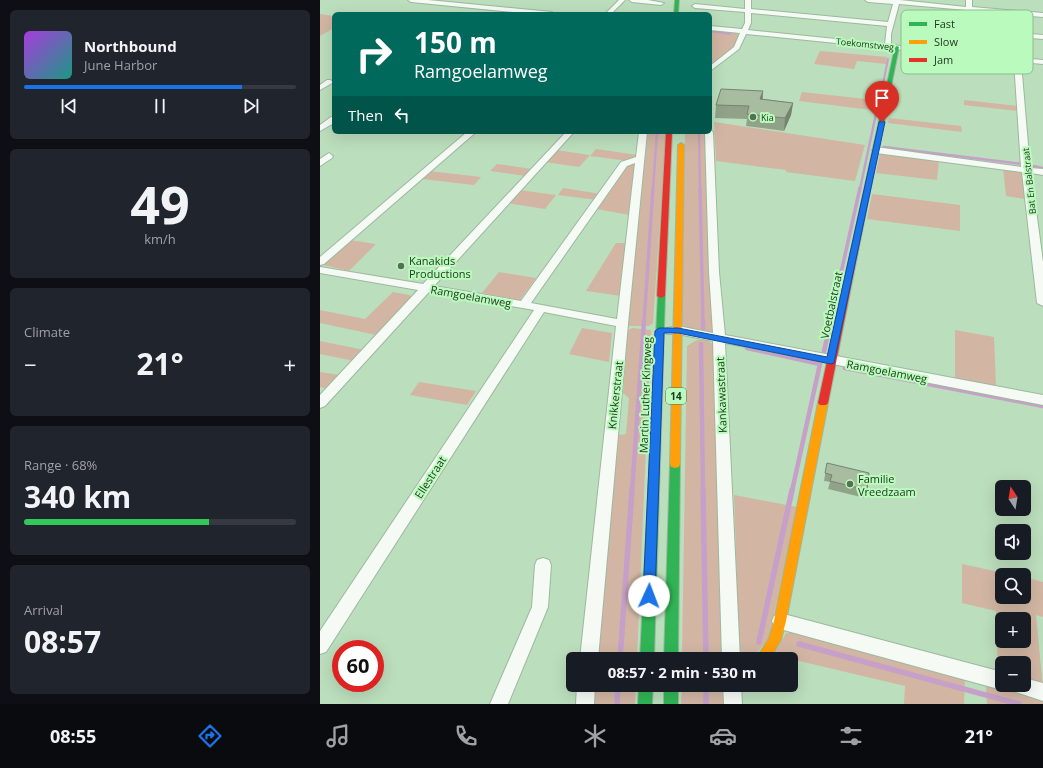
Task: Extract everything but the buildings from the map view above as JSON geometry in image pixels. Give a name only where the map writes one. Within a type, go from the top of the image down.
[{"type":"main road","points":[[676,12],[677,0]]},
{"type":"main road","points":[[683,0],[683,12]]},
{"type":"main road","name":"Voetbalstraat","points":[[768,652],[774,640],[780,621],[831,361],[876,150],[893,47]]},
{"type":"main road","name":"Martin Luther Kingweg","points":[[647,652],[659,331],[669,134]]},
{"type":"main road","name":"14","points":[[672,652],[681,134]]},
{"type":"main road","points":[[645,704],[646,692]]},
{"type":"main road","points":[[671,692],[671,704]]},
{"type":"street","points":[[411,0],[534,12]]},
{"type":"street","points":[[610,12],[622,0]]},
{"type":"street","points":[[632,0],[661,3]]},
{"type":"street","points":[[712,67],[737,48],[748,23],[748,0]]},
{"type":"street","points":[[868,0],[897,1],[990,10]]},
{"type":"street","points":[[969,0],[969,8]]},
{"type":"street","points":[[893,47],[888,34],[897,1]]},
{"type":"street","points":[[695,6],[890,24]]},
{"type":"street","points":[[492,12],[497,8]]},
{"type":"street","points":[[1033,14],[1043,15]]},
{"type":"street","name":"Toekomstweg","points":[[712,28],[743,33],[901,48]]},
{"type":"street","points":[[1033,36],[1043,37]]},
{"type":"street","name":"Toekomstweg","points":[[1033,61],[1043,62]]},
{"type":"street","name":"Bat En Balstraat","points":[[1018,74],[1026,170],[1043,303]]},
{"type":"street","points":[[320,88],[330,82]]},
{"type":"street","points":[[320,129],[332,120]]},
{"type":"street","points":[[320,262],[470,134]]},
{"type":"street","points":[[320,402],[568,134]]},
{"type":"street","name":"Knikkerstraat","points":[[590,652],[622,324],[643,134]]},
{"type":"street","name":"Kankawastraat","points":[[709,134],[714,272],[719,339],[731,652]]},
{"type":"street","points":[[876,150],[1043,172]]},
{"type":"street","points":[[320,163],[329,156]]},
{"type":"street","points":[[524,305],[624,164],[640,158]]},
{"type":"street","name":"Ramgoelamweg","points":[[320,270],[524,305],[622,324]]},
{"type":"street","name":"Ellestraat","points":[[320,646],[541,309]]},
{"type":"street","name":"Ramgoelamweg","points":[[659,331],[678,330],[831,361],[1043,400]]},
{"type":"street","points":[[499,704],[540,607],[543,565]]},
{"type":"street","points":[[780,621],[995,679]]},
{"type":"street","points":[[1031,689],[1043,692]]},
{"type":"street","points":[[584,704],[585,692]]},
{"type":"street","points":[[732,692],[733,704]]},
{"type":"shaded area","points":[[320,14],[332,16],[332,29],[320,36]]},
{"type":"shaded area","points":[[712,29],[736,33],[739,35],[735,46],[712,64]]},
{"type":"shaded area","points":[[820,51],[887,57],[886,64],[857,61],[854,69],[814,64]]},
{"type":"shaded area","points":[[802,92],[875,100],[872,110],[799,101]]},
{"type":"shaded area","points":[[964,100],[1018,106],[1019,111],[964,105]]},
{"type":"shaded area","points":[[889,118],[961,126],[962,132],[888,123]]},
{"type":"shaded area","points":[[714,122],[865,145],[855,181],[716,161]]},
{"type":"shaded area","points":[[648,134],[666,134],[653,323],[649,326],[627,326]]},
{"type":"shaded area","points":[[685,134],[705,134],[714,327],[712,332],[700,333],[682,324]]},
{"type":"shaded area","points":[[596,149],[638,155],[637,158],[629,161],[590,156]]},
{"type":"shaded area","points":[[556,150],[590,155],[579,167],[545,162]]},
{"type":"shaded area","points":[[880,153],[939,160],[937,180],[876,173]]},
{"type":"shaded area","points":[[635,162],[630,215],[596,209],[627,165]]},
{"type":"shaded area","points":[[497,164],[532,169],[526,176],[490,171]]},
{"type":"shaded area","points":[[1003,168],[1023,172],[1025,199],[1006,196]]},
{"type":"shaded area","points":[[429,171],[481,177],[474,185],[422,179]]},
{"type":"shaded area","points":[[563,188],[601,194],[597,200],[558,195]]},
{"type":"shaded area","points":[[519,190],[556,195],[545,209],[507,203]]},
{"type":"shaded area","points":[[872,194],[960,205],[960,231],[867,219]]},
{"type":"shaded area","points":[[350,240],[376,244],[349,271],[324,265],[324,264]]},
{"type":"shaded area","points":[[616,243],[626,243],[621,296],[586,291]]},
{"type":"shaded area","points":[[499,272],[536,278],[520,300],[482,293]]},
{"type":"shaded area","points":[[393,292],[410,295],[412,297],[376,335],[320,323],[320,310],[365,319]]},
{"type":"shaded area","points":[[582,328],[612,333],[609,362],[569,354]]},
{"type":"shaded area","points":[[632,328],[651,330],[637,652],[597,652],[619,435],[626,434],[629,398],[623,393],[628,330]]},
{"type":"shaded area","points":[[955,330],[994,337],[996,386],[955,379]]},
{"type":"shaded area","points":[[697,340],[706,340],[714,345],[724,652],[682,652],[687,346]]},
{"type":"shaded area","points":[[320,341],[364,350],[354,361],[320,354]]},
{"type":"shaded area","points":[[320,372],[340,375],[328,389],[320,387]]},
{"type":"shaded area","points":[[419,382],[476,391],[467,405],[410,395]]},
{"type":"shaded area","points":[[734,495],[797,507],[769,637],[758,652],[742,652],[739,649]]},
{"type":"shaded area","points":[[962,564],[995,571],[995,604],[1031,604],[1031,579],[1043,582],[1043,617],[1036,615],[1043,688],[1031,685],[1031,656],[997,656],[997,648],[1031,648],[1031,612],[996,611],[962,603]]},
{"type":"shaded area","points":[[797,632],[965,678],[964,704],[904,704],[905,686],[798,661],[798,652],[776,652],[786,633]]},
{"type":"shaded area","points":[[986,682],[995,684],[995,692],[1024,692],[1043,697],[1043,704],[987,704]]},
{"type":"shaded area","points":[[593,692],[636,692],[635,704],[592,704]]},
{"type":"shaded area","points":[[682,692],[725,692],[726,704],[681,704]]},
{"type":"waterway","points":[[712,31],[730,34]]},
{"type":"waterway","points":[[883,84],[888,59]]},
{"type":"waterway","points":[[881,92],[883,83]]},
{"type":"waterway","points":[[860,189],[880,95]]},
{"type":"waterway","points":[[653,189],[657,134]]},
{"type":"waterway","points":[[699,134],[700,189]]},
{"type":"waterway","points":[[884,147],[1022,164]]},
{"type":"waterway","points":[[1033,166],[1043,168]]},
{"type":"waterway","points":[[644,322],[653,188]]},
{"type":"waterway","points":[[700,188],[703,322]]},
{"type":"waterway","points":[[830,322],[860,188]]},
{"type":"waterway","points":[[632,491],[644,321]]},
{"type":"waterway","points":[[824,351],[831,321]]},
{"type":"waterway","points":[[703,322],[703,328]]},
{"type":"waterway","points":[[701,344],[703,491]]},
{"type":"waterway","points":[[747,348],[820,364],[792,491]]},
{"type":"waterway","points":[[845,368],[1043,406]]},
{"type":"waterway","points":[[620,652],[632,490]]},
{"type":"waterway","points":[[703,490],[706,652]]},
{"type":"waterway","points":[[759,642],[792,490]]},
{"type":"waterway","points":[[799,644],[1019,704]]},
{"type":"waterway","points":[[617,704],[618,692]]},
{"type":"waterway","points":[[706,692],[706,704]]},
{"type":"traffic: fast","points":[[676,12],[677,0]]},
{"type":"traffic: fast","points":[[870,176],[897,47]]},
{"type":"traffic: fast","points":[[647,652],[661,296]]},
{"type":"traffic: fast","points":[[671,652],[675,464]]},
{"type":"traffic: fast","points":[[645,704],[646,692]]},
{"type":"traffic: fast","points":[[671,692],[671,704]]},
{"type":"traffic: slow","points":[[675,464],[681,145]]},
{"type":"traffic: slow","points":[[767,652],[775,640],[780,621],[823,403]]},
{"type":"traffic: jam","points":[[661,296],[669,134]]},
{"type":"traffic: jam","points":[[823,403],[870,176]]},
{"type":"place","name":"Kia","points":[[753,117]]},
{"type":"place","name":"Kanakids Productions","points":[[401,266]]},
{"type":"place","name":"Familie Vreedzaam","points":[[850,484]]},
{"type":"route","points":[[649,596],[659,331],[678,330],[831,361],[882,122]]}]
